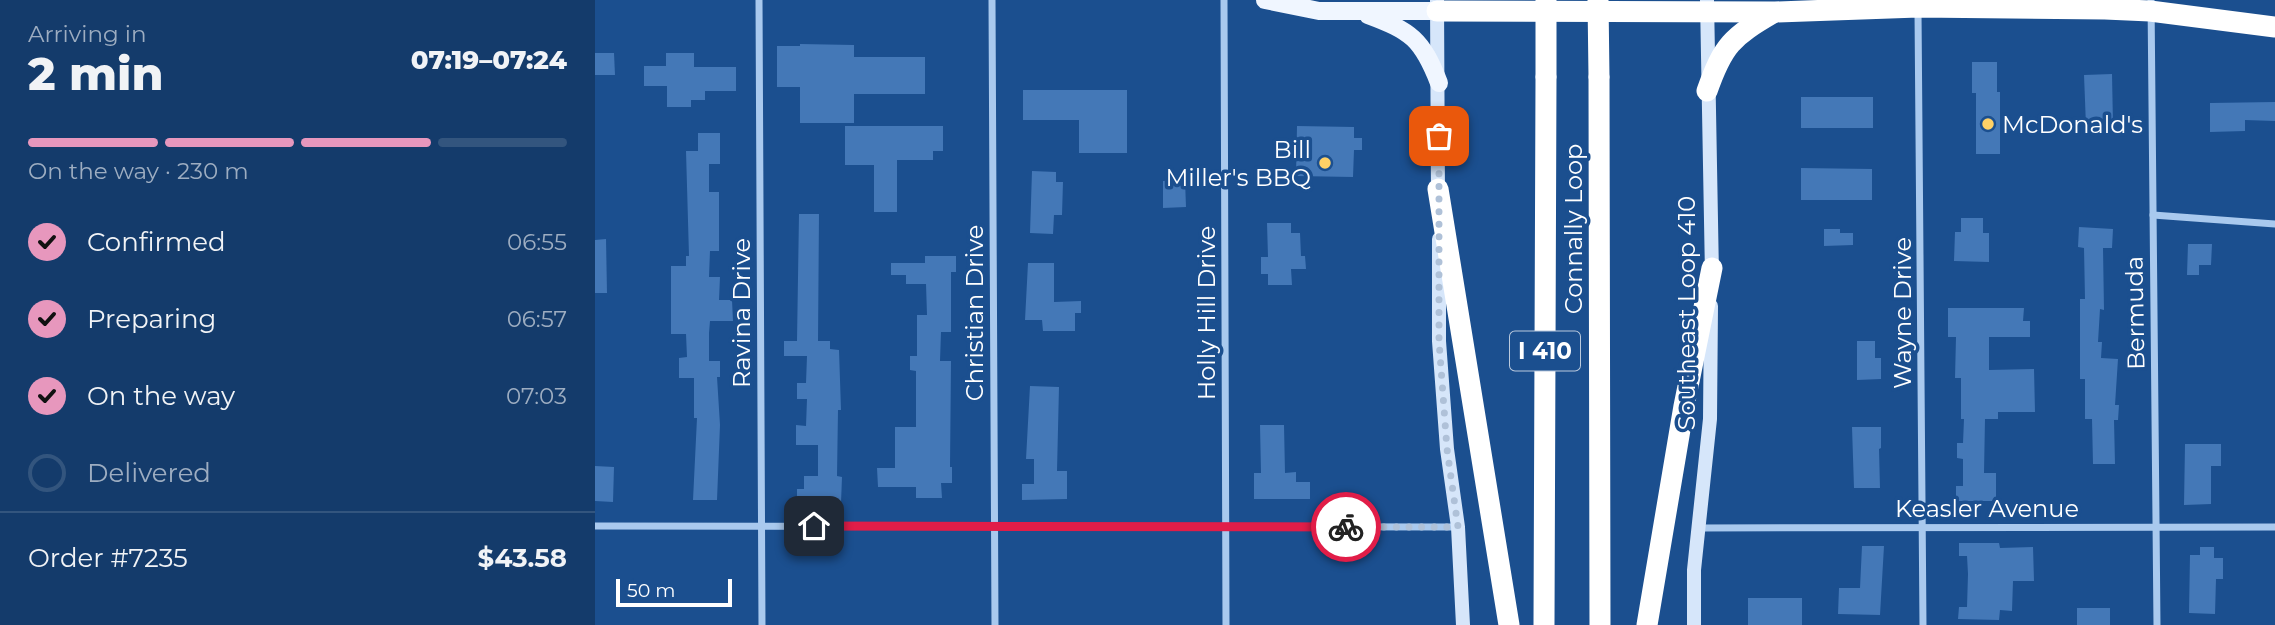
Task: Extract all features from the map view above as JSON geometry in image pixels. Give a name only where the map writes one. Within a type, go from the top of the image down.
[{"type":"highway","name":"Connally Loop","points":[[1544,625],[1546,0]]},
{"type":"highway","name":"Connally Loop","points":[[1598,0],[1600,625]]},
{"type":"highway","points":[[1437,6],[1707,6],[1775,12],[1918,3],[2150,5],[2275,27]]},
{"type":"highway","points":[[1707,91],[1717,63],[1726,48],[1738,35],[1775,12]]},
{"type":"highway","points":[[1438,189],[1509,625]]},
{"type":"highway","points":[[1647,625],[1684,406],[1712,268]]},
{"type":"main road","points":[[1265,0],[1319,11],[1437,6],[1439,341],[1447,449],[1458,527],[1463,625]]},
{"type":"main road","name":"Southeast Loop 410","points":[[1694,625],[1694,570],[1710,419],[1712,268],[1707,6]]},
{"type":"main road","points":[[1358,11],[1410,34],[1429,57],[1439,82]]},
{"type":"street","name":"Ravina Drive","points":[[759,0],[762,625]]},
{"type":"street","name":"Christian Drive","points":[[992,0],[995,625]]},
{"type":"street","name":"Holly Hill Drive","points":[[1224,0],[1226,625]]},
{"type":"street","name":"Wayne Drive","points":[[1918,3],[1923,625]]},
{"type":"street","name":"Bermuda","points":[[2150,5],[2157,625]]},
{"type":"street","points":[[2153,215],[2275,224]]},
{"type":"street","points":[[595,526],[1458,527]]},
{"type":"street","name":"Keasler Avenue","points":[[1699,528],[2275,527]]},
{"type":"building","points":[[854,45],[854,57],[925,57],[925,94],[854,94],[854,123],[800,123],[800,87],[777,87],[777,46]]},
{"type":"building","points":[[595,53],[614,53],[615,75],[595,75]]},
{"type":"building","points":[[666,53],[694,53],[694,67],[736,67],[736,91],[705,91],[705,100],[691,100],[691,107],[667,107],[667,86],[644,86],[644,66],[666,66]]},
{"type":"building","name":"McDonald's","points":[[1972,62],[1997,62],[2000,154],[1976,154],[1976,93],[1972,93]]},
{"type":"building","points":[[2112,74],[2113,125],[2086,126],[2084,75]]},
{"type":"building","points":[[1023,90],[1127,90],[1127,153],[1079,153],[1079,120],[1023,120]]},
{"type":"building","points":[[1801,97],[1873,97],[1873,128],[1801,128]]},
{"type":"building","points":[[2275,102],[2275,121],[2245,120],[2245,131],[2210,132],[2210,103]]},
{"type":"building","points":[[845,126],[943,126],[943,151],[933,151],[933,160],[897,160],[897,212],[874,212],[874,165],[845,165]]},
{"type":"building","name":"Bill Miller's BBQ","points":[[1297,126],[1354,127],[1354,138],[1362,138],[1362,150],[1354,150],[1353,177],[1296,176]]},
{"type":"building","points":[[698,133],[720,133],[720,164],[709,164],[709,192],[719,192],[719,251],[710,251],[709,277],[720,277],[719,300],[732,300],[733,321],[710,321],[709,333],[709,361],[720,361],[720,377],[717,377],[720,425],[717,500],[693,500],[697,418],[694,418],[694,378],[679,378],[679,358],[687,357],[686,334],[671,334],[671,266],[686,266],[686,256],[689,256],[686,151],[698,151]]},
{"type":"building","points":[[1801,168],[1872,169],[1872,200],[1801,200]]},
{"type":"building","points":[[1032,171],[1056,172],[1056,182],[1063,182],[1062,215],[1054,215],[1053,234],[1030,233]]},
{"type":"building","points":[[1185,180],[1186,207],[1163,208],[1163,181]]},
{"type":"building","points":[[799,214],[819,214],[818,341],[830,341],[830,349],[839,350],[841,410],[838,410],[837,476],[842,477],[841,503],[797,503],[797,489],[804,489],[804,476],[818,476],[818,445],[796,445],[796,425],[806,426],[807,399],[797,399],[797,383],[806,383],[807,356],[784,356],[784,341],[797,341]]},
{"type":"building","points":[[1961,218],[1983,218],[1983,233],[1989,233],[1989,262],[1954,261],[1955,232],[1961,232]]},
{"type":"building","points":[[1267,223],[1291,223],[1291,233],[1300,233],[1301,256],[1305,256],[1306,269],[1291,269],[1292,285],[1268,285],[1268,274],[1261,274],[1261,257],[1268,257]]},
{"type":"building","points":[[2079,227],[2113,229],[2112,248],[2103,248],[2104,310],[2100,309],[2098,342],[2102,342],[2101,358],[2118,359],[2115,405],[2119,405],[2118,420],[2114,420],[2115,464],[2093,464],[2092,419],[2085,419],[2085,379],[2080,379],[2080,299],[2085,299],[2084,248],[2078,247]]},
{"type":"building","points":[[1824,229],[1840,229],[1840,233],[1853,233],[1853,245],[1824,246]]},
{"type":"building","points":[[606,239],[607,293],[595,293],[595,240]]},
{"type":"building","points":[[2188,244],[2212,244],[2211,265],[2199,265],[2199,275],[2187,275]]},
{"type":"building","points":[[925,256],[956,256],[956,272],[951,272],[951,332],[941,332],[940,361],[951,361],[952,467],[952,483],[941,483],[942,498],[916,498],[916,487],[878,487],[877,468],[895,468],[895,427],[916,427],[916,371],[910,370],[910,356],[917,356],[917,315],[927,315],[926,284],[906,284],[906,275],[891,275],[891,263],[925,263]]},
{"type":"building","points":[[1028,263],[1054,263],[1054,302],[1081,301],[1081,313],[1075,313],[1075,331],[1043,331],[1042,320],[1025,320]]},
{"type":"building","points":[[1948,308],[2024,308],[2023,321],[2030,321],[2030,337],[1989,337],[1989,370],[2034,369],[2035,412],[1998,412],[1998,419],[1985,419],[1984,473],[1996,473],[1996,501],[1956,501],[1956,486],[1963,486],[1963,459],[1957,458],[1957,443],[1963,443],[1964,419],[1961,419],[1961,378],[1955,378],[1956,337],[1948,337]]},
{"type":"building","points":[[1857,341],[1875,341],[1875,358],[1881,358],[1881,379],[1857,380]]},
{"type":"building","points":[[1030,386],[1059,387],[1057,471],[1067,471],[1067,499],[1022,500],[1022,484],[1034,484],[1034,459],[1026,459]]},
{"type":"building","points":[[1260,425],[1284,425],[1285,473],[1296,472],[1296,482],[1310,482],[1310,499],[1254,499],[1254,473],[1261,473]]},
{"type":"building","points":[[1852,427],[1881,427],[1880,488],[1854,488]]},
{"type":"building","points":[[2185,444],[2221,444],[2221,466],[2211,466],[2211,504],[2184,505]]},
{"type":"building","points":[[595,466],[614,467],[613,502],[595,501]]},
{"type":"building","points":[[1959,543],[1999,543],[2000,548],[2033,547],[2034,581],[2013,581],[2012,611],[2000,610],[1999,620],[1958,619],[1959,607],[1967,607],[1968,574],[1967,556],[1959,556]]},
{"type":"building","points":[[1862,546],[1884,546],[1880,615],[1838,614],[1839,588],[1860,588]]},
{"type":"building","points":[[2200,547],[2214,547],[2214,558],[2223,558],[2223,579],[2216,579],[2215,614],[2189,613],[2190,555],[2200,555]]},
{"type":"building","points":[[1748,598],[1802,598],[1802,625],[1748,625]]},
{"type":"building","points":[[2077,608],[2110,608],[2110,625],[2077,625]]},
{"type":"way so far","points":[[1346,527],[1458,527],[1447,449],[1439,341],[1439,136]]},
{"type":"place","name":"McDonald's","points":[[1988,124]]},
{"type":"place","name":"Bill Miller's BBQ","points":[[1325,163]]},
{"type":"route","points":[[814,526],[1346,527]]}]
